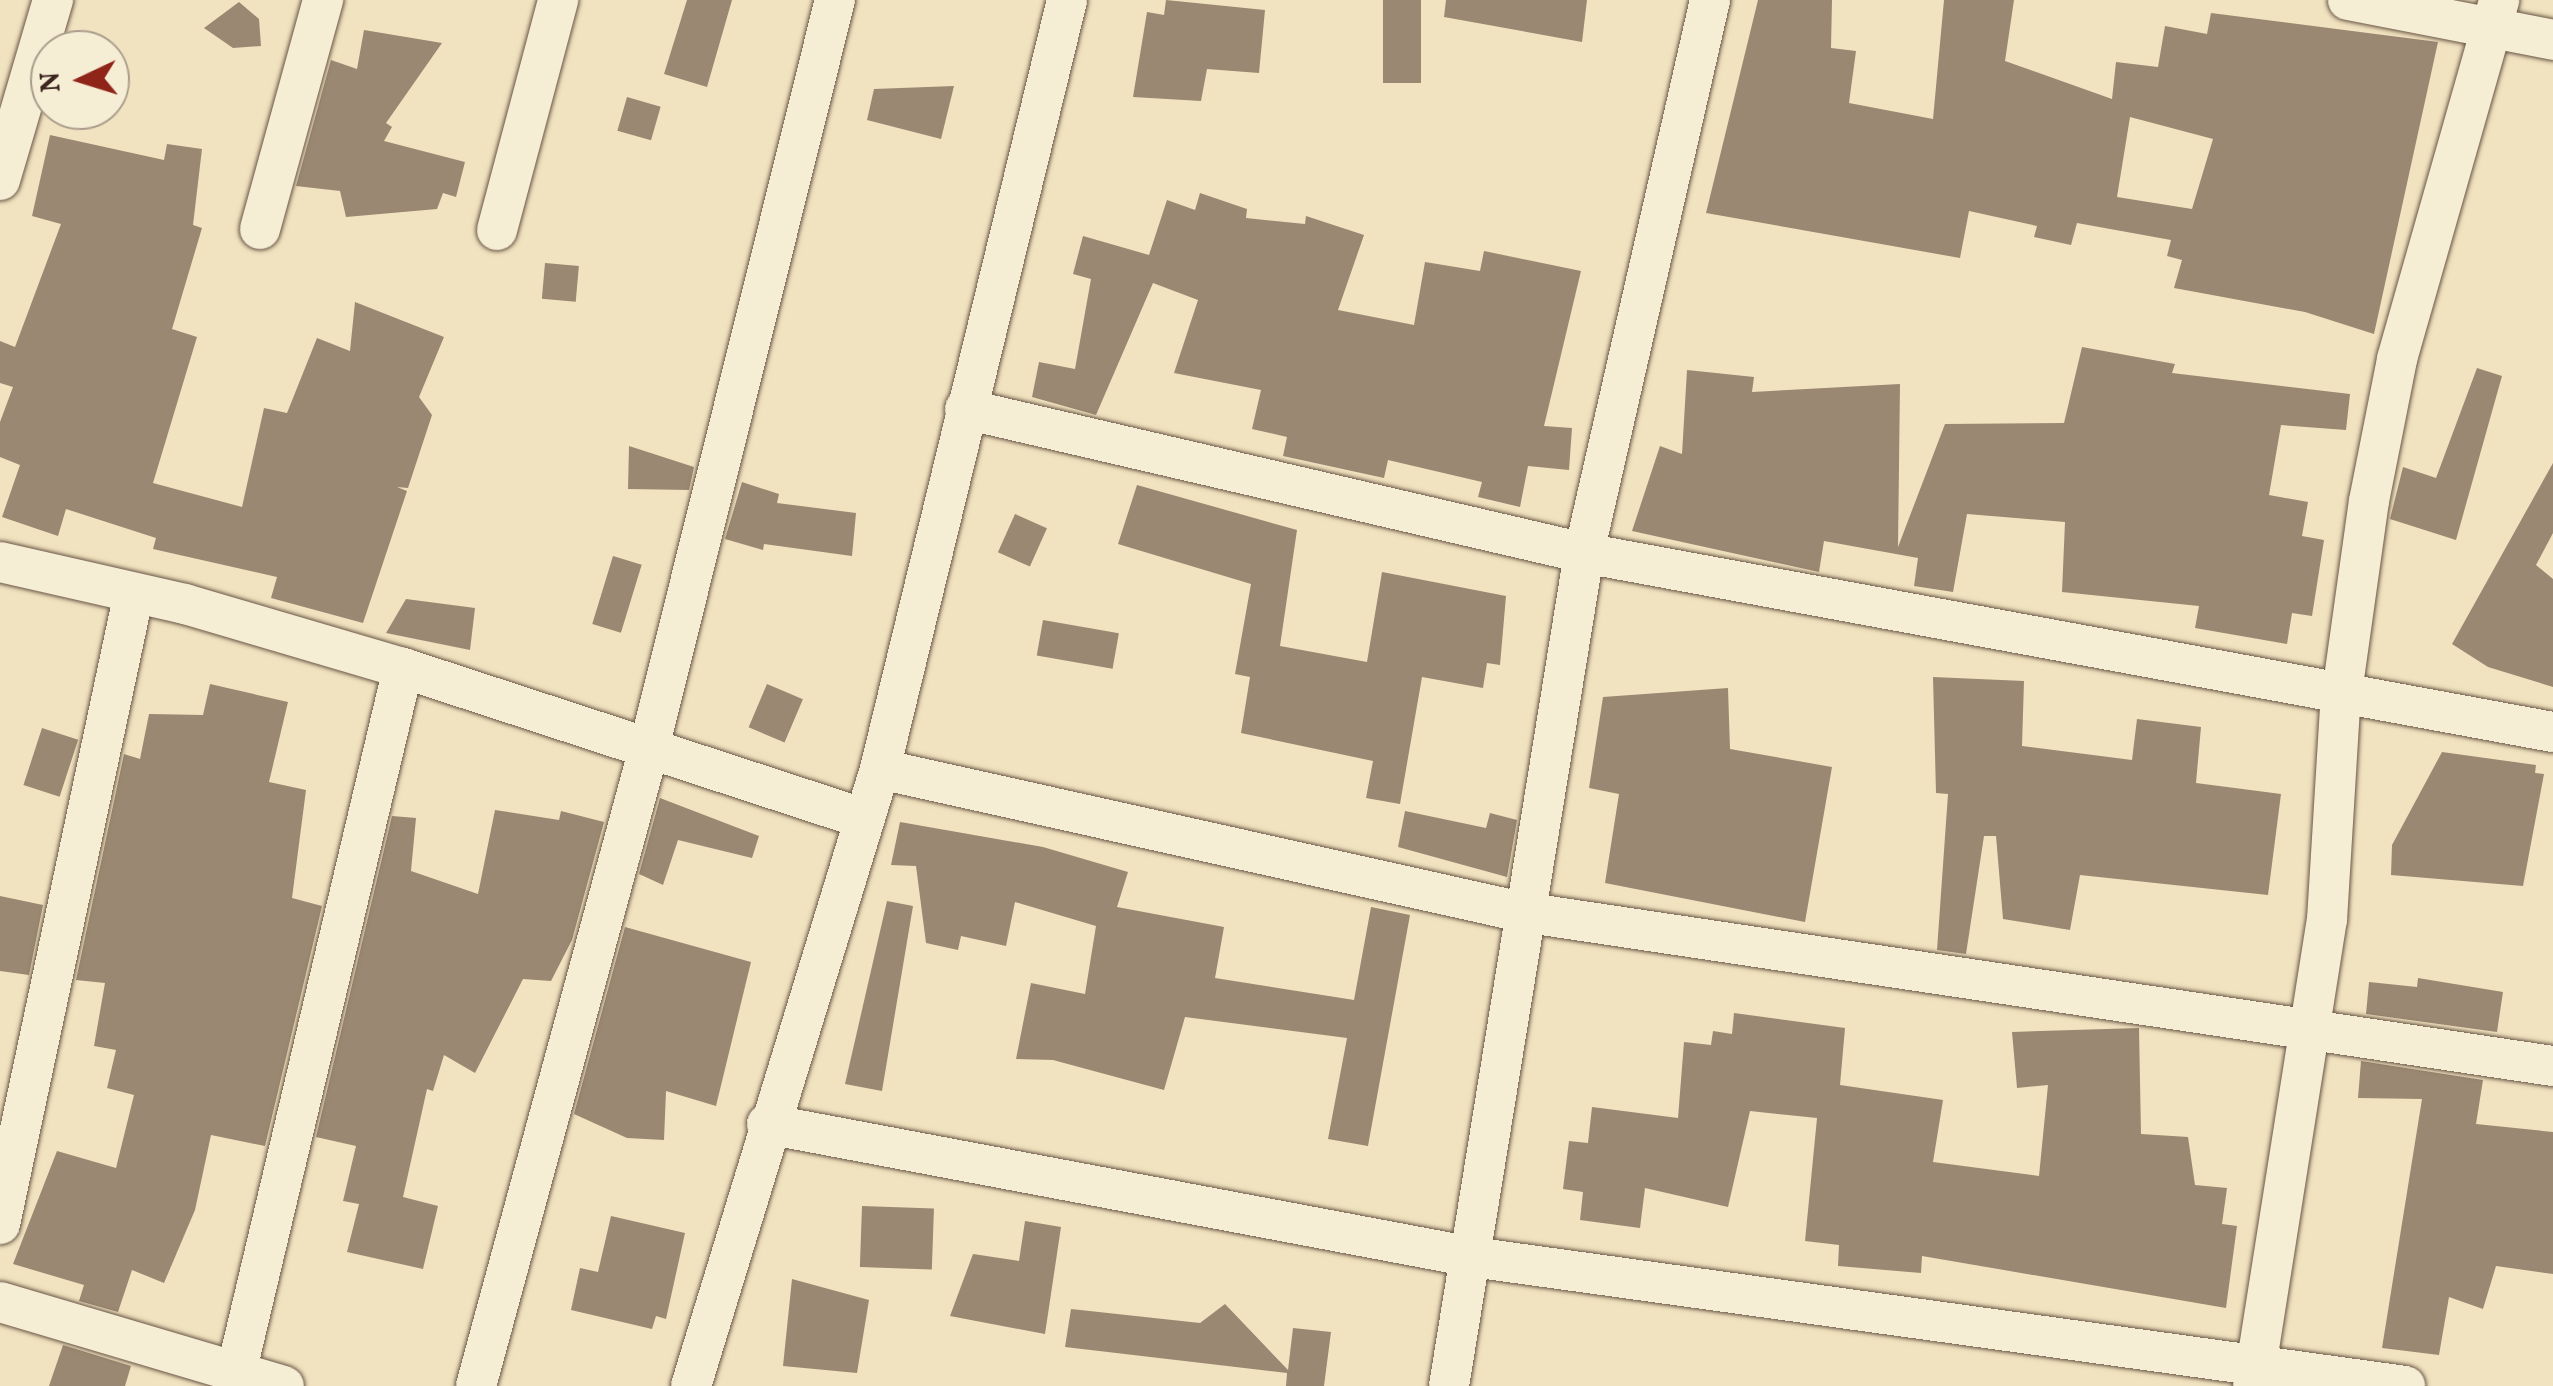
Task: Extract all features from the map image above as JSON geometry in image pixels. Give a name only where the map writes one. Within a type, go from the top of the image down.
[{"type":"street","points":[[0,180],[53,0]]},
{"type":"street","points":[[260,230],[322,0]]},
{"type":"street","points":[[496,230],[558,0]]},
{"type":"street","points":[[476,1386],[648,752],[835,0]]},
{"type":"street","points":[[691,1386],[767,1124],[880,769],[1068,0]]},
{"type":"street","points":[[1448,1386],[1472,1257],[1522,912],[1584,553],[1710,0]]},
{"type":"street","points":[[2348,0],[2553,40]]},
{"type":"street","points":[[2254,1378],[2310,1033],[2348,634],[2369,501],[2396,360],[2499,0]]},
{"type":"street","points":[[965,410],[1584,553],[2553,732]]},
{"type":"street","points":[[0,562],[133,598],[185,604],[403,668],[648,752],[863,818]]},
{"type":"street","points":[[0,1224],[133,598]]},
{"type":"street","points":[[235,1378],[403,668]]},
{"type":"street","points":[[880,769],[1522,912],[2310,1033],[2553,1066]]},
{"type":"street","points":[[767,1124],[1472,1257],[2254,1378],[2405,1386]]},
{"type":"street","points":[[0,1302],[235,1378],[284,1386]]},
{"type":"building","points":[[687,0],[732,0],[707,87],[664,74]]},
{"type":"building","points":[[1166,0],[1265,10],[1259,73],[1207,69],[1201,101],[1133,97],[1147,12],[1164,15]]},
{"type":"building","points":[[1383,0],[1421,0],[1421,83],[1383,83]]},
{"type":"building","points":[[1446,0],[1587,0],[1582,42],[1444,17]]},
{"type":"building","points":[[1758,0],[1832,0],[1831,48],[1856,51],[1849,103],[1933,119],[1944,0],[2014,0],[2005,61],[2112,99],[2116,62],[2158,67],[2165,26],[2207,34],[2211,13],[2438,42],[2374,334],[2305,312],[2174,288],[2182,260],[2167,256],[2171,240],[2077,223],[2071,245],[2034,237],[2037,226],[1969,211],[1960,258],[1706,213]],"holes":[[[2130,117],[2213,139],[2192,209],[2117,197]]]},
{"type":"building","points":[[239,2],[259,19],[261,46],[233,48],[204,28]]},
{"type":"building","points":[[364,30],[442,43],[386,123],[392,127],[384,141],[465,162],[456,197],[443,193],[437,209],[346,217],[340,191],[296,186],[331,60],[357,69]]},
{"type":"building","points":[[954,86],[941,139],[867,120],[874,89]]},
{"type":"building","points":[[627,97],[661,107],[651,140],[617,131]]},
{"type":"building","points":[[50,135],[164,160],[167,144],[202,149],[193,225],[202,228],[172,329],[197,337],[153,483],[242,507],[264,408],[287,413],[317,338],[350,351],[355,302],[444,337],[419,397],[432,415],[408,488],[397,487],[407,491],[363,623],[271,598],[277,577],[153,549],[156,538],[66,509],[58,536],[2,517],[20,465],[0,457],[0,422],[13,387],[0,383],[0,341],[15,347],[61,224],[32,216]]},
{"type":"building","points":[[1200,193],[1247,209],[1246,218],[1305,224],[1306,216],[1364,235],[1338,310],[1414,325],[1425,262],[1480,271],[1484,251],[1581,271],[1544,426],[1572,428],[1569,470],[1528,466],[1520,507],[1478,497],[1482,482],[1388,460],[1384,478],[1283,456],[1287,437],[1252,429],[1261,390],[1174,373],[1198,300],[1153,283],[1096,415],[1032,397],[1039,362],[1075,369],[1091,279],[1073,274],[1083,236],[1149,255],[1167,200],[1195,210]]},
{"type":"building","points":[[545,263],[579,266],[576,302],[542,299]]},
{"type":"building","points":[[2082,347],[2175,364],[2172,373],[2350,394],[2346,430],[2281,425],[2269,495],[2308,502],[2302,536],[2324,540],[2312,616],[2292,613],[2287,644],[2195,628],[2199,606],[2062,592],[2065,522],[1967,514],[1953,592],[1914,586],[1918,558],[1824,541],[1819,572],[1632,531],[1660,446],[1682,454],[1687,370],[1754,377],[1752,392],[1900,384],[1898,547],[1945,424],[2064,423]]},
{"type":"building","points":[[2477,368],[2502,376],[2456,540],[2390,519],[2403,467],[2436,478]]},
{"type":"building","points":[[629,446],[694,467],[689,490],[628,489]]},
{"type":"building","points":[[2553,463],[2553,533],[2536,565],[2553,579],[2553,687],[2488,667],[2452,644]]},
{"type":"building","points":[[742,482],[779,494],[777,503],[856,513],[852,556],[764,544],[763,550],[725,539]]},
{"type":"building","points":[[1137,485],[1297,530],[1280,646],[1367,662],[1382,572],[1506,596],[1500,665],[1487,663],[1483,688],[1422,677],[1400,804],[1366,798],[1373,761],[1241,733],[1250,677],[1235,674],[1251,584],[1118,544]]},
{"type":"building","points":[[1015,514],[1047,528],[1030,567],[998,552]]},
{"type":"building","points":[[613,556],[642,565],[621,633],[592,624]]},
{"type":"building","points":[[406,599],[475,608],[470,650],[386,633]]},
{"type":"building","points":[[1043,620],[1119,633],[1113,669],[1037,655]]},
{"type":"building","points":[[1933,677],[2024,681],[2022,746],[2132,760],[2137,719],[2201,727],[2196,783],[2281,794],[2268,895],[2080,875],[2070,930],[2003,919],[1996,836],[1984,836],[1966,954],[1937,950],[1948,794],[1936,793]]},
{"type":"building","points":[[210,684],[288,702],[269,782],[306,790],[292,898],[322,906],[265,1146],[211,1135],[195,1210],[164,1283],[132,1270],[118,1312],[79,1301],[84,1285],[13,1264],[57,1151],[116,1168],[134,1095],[107,1088],[116,1050],[94,1046],[105,983],[76,980],[124,754],[140,759],[149,714],[203,715]]},
{"type":"building","points":[[767,684],[803,699],[785,743],[749,727]]},
{"type":"building","points":[[1728,688],[1730,749],[1832,767],[1805,922],[1605,883],[1619,794],[1589,788],[1603,697]]},
{"type":"building","points":[[42,728],[78,740],[60,797],[23,785]]},
{"type":"building","points":[[2442,752],[2536,765],[2535,773],[2544,774],[2523,886],[2391,875],[2392,845]]},
{"type":"building","points":[[660,798],[759,836],[752,858],[678,840],[663,885],[639,874]]},
{"type":"building","points":[[495,810],[559,820],[561,811],[604,822],[572,940],[551,981],[523,979],[475,1073],[444,1055],[433,1091],[427,1089],[403,1197],[438,1206],[423,1269],[347,1252],[359,1204],[343,1201],[356,1146],[316,1137],[392,816],[416,818],[411,871],[478,894]]},
{"type":"building","points":[[1405,811],[1486,828],[1490,813],[1517,820],[1507,877],[1398,847]]},
{"type":"building","points":[[900,822],[1043,847],[1128,872],[1117,907],[1224,927],[1215,978],[1354,1000],[1371,907],[1410,915],[1368,1146],[1328,1139],[1347,1038],[1185,1017],[1164,1090],[1053,1060],[1016,1059],[1031,983],[1085,994],[1096,926],[1015,902],[1006,946],[961,936],[958,950],[926,943],[916,866],[891,865]]},
{"type":"building","points":[[0,896],[43,905],[29,975],[0,971]]},
{"type":"building","points":[[887,901],[913,906],[882,1091],[845,1084]]},
{"type":"building","points":[[625,927],[751,962],[716,1106],[666,1091],[664,1140],[627,1138],[574,1114]]},
{"type":"building","points":[[2418,978],[2503,992],[2497,1032],[2366,1014],[2369,982],[2417,987]]},
{"type":"building","points":[[1734,1013],[1845,1028],[1840,1085],[1943,1100],[1933,1162],[2039,1176],[2048,1085],[2017,1088],[2012,1032],[2139,1028],[2141,1134],[2188,1137],[2195,1185],[2227,1188],[2222,1224],[2237,1226],[2226,1308],[1922,1256],[1921,1273],[1838,1266],[1839,1245],[1805,1241],[1817,1118],[1750,1111],[1728,1207],[1645,1188],[1640,1228],[1580,1220],[1583,1192],[1563,1189],[1569,1141],[1588,1143],[1592,1107],[1678,1118],[1684,1042],[1711,1045],[1713,1031],[1732,1034]]},
{"type":"building","points":[[2361,1061],[2483,1080],[2476,1124],[2553,1132],[2553,1274],[2496,1266],[2483,1309],[2449,1297],[2439,1355],[2382,1348],[2422,1099],[2358,1098]]},
{"type":"building","points":[[862,1206],[934,1209],[932,1269],[860,1267]]},
{"type":"building","points":[[611,1216],[685,1233],[666,1319],[656,1316],[652,1329],[571,1310],[580,1268],[598,1272]]},
{"type":"building","points":[[1025,1221],[1061,1227],[1045,1334],[950,1316],[973,1254],[1019,1261]]},
{"type":"building","points":[[792,1279],[869,1300],[857,1373],[783,1366]]},
{"type":"building","points":[[1225,1304],[1288,1370],[1293,1328],[1331,1332],[1324,1386],[1286,1386],[1287,1373],[1065,1347],[1071,1309],[1200,1323]]},
{"type":"building","points":[[63,1345],[131,1366],[125,1386],[49,1386]]}]
